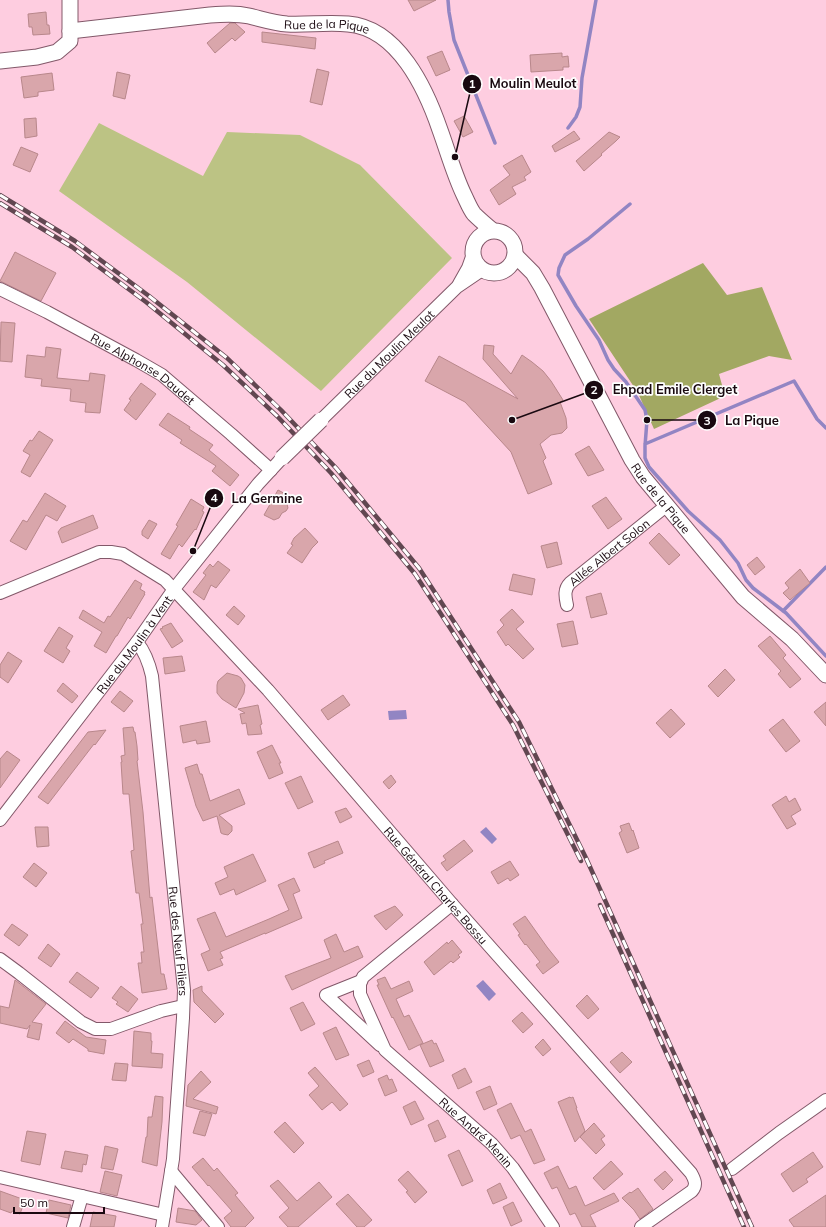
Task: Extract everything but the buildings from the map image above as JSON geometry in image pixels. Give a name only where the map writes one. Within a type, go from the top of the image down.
[{"type":"street","points":[[0,61],[36,57],[57,52],[70,41],[70,0]]},
{"type":"street","name":"Rue de la Pique","points":[[70,31],[210,14],[228,14],[248,16],[266,21],[287,24],[349,24],[363,27],[375,32],[395,48],[419,81],[432,108],[456,179],[474,213],[492,230]]},
{"type":"street","name":"Rue de la Pique","points":[[474,213],[477,238]]},
{"type":"street","points":[[492,230],[500,231],[511,238],[514,243],[515,256],[514,262],[510,267],[500,273],[494,274],[482,270],[477,266],[472,254],[477,238],[492,230]]},
{"type":"street","name":"Rue du Moulin Meulot","points":[[457,287],[468,268],[472,254]]},
{"type":"street","name":"Rue de la Pique","points":[[515,256],[533,273],[542,288],[632,460],[643,477],[743,597],[792,639],[826,675]]},
{"type":"street","name":"Rue du Moulin Meulot","points":[[321,420],[457,287],[482,270]]},
{"type":"street","name":"Rue de la Pique","points":[[505,270],[522,275],[542,288]]},
{"type":"street","name":"Rue Alphonse Daudet","points":[[0,289],[47,312],[162,375],[271,470]]},
{"type":"street","points":[[282,458],[321,420]]},
{"type":"street","name":"Rue du Moulin à Vent","points":[[0,820],[137,642],[174,589],[258,484],[282,458]]},
{"type":"street","name":"Allée Albert Solon","points":[[567,605],[565,592],[570,583],[666,506]]},
{"type":"street","name":"Rue Général Charles Bossu","points":[[0,593],[99,552],[123,554],[165,580],[268,690],[452,904],[693,1176],[695,1184],[692,1191],[641,1227]]},
{"type":"street","name":"Rue des Neuf Piliers","points":[[137,642],[143,650],[150,666],[152,676],[184,990],[173,1151],[163,1221]]},
{"type":"street","name":"Rue André Menin","points":[[385,1050],[360,994],[359,987],[361,981],[367,974],[452,904]]},
{"type":"street","points":[[0,959],[80,1022],[96,1029],[111,1029],[161,1011],[183,1006]]},
{"type":"street","name":"Rue André Menin","points":[[361,981],[326,995],[385,1050],[492,1144],[512,1168],[553,1227]]},
{"type":"street","points":[[732,1169],[779,1133],[826,1100]]},
{"type":"street","points":[[171,1171],[218,1227]]},
{"type":"street","points":[[0,1177],[82,1196],[163,1221]]},
{"type":"street","points":[[73,1227],[82,1196]]},
{"type":"green space","points":[[99,123],[203,176],[227,132],[300,135],[360,165],[452,258],[321,391],[187,282],[59,191]]},
{"type":"green space","points":[[703,263],[727,295],[762,287],[792,360],[769,356],[719,374],[725,396],[654,429],[638,393],[589,319]]},
{"type":"shaded area","points":[[406,710],[407,719],[389,720],[388,711]]},
{"type":"shaded area","points":[[486,827],[497,839],[492,844],[480,832]]},
{"type":"shaded area","points":[[483,980],[496,994],[489,1001],[476,986]]},
{"type":"waterway","points":[[448,0],[454,40],[495,143]]},
{"type":"waterway","points":[[568,128],[576,117],[580,107],[582,78],[596,0]]},
{"type":"waterway","points":[[630,204],[588,239],[565,255],[559,268],[558,275],[576,306],[599,340],[608,360],[626,382],[645,410],[647,420],[645,458],[649,467],[688,511],[720,540],[738,563],[746,580],[753,588],[786,613],[826,656]]},
{"type":"waterway","points":[[645,444],[794,381],[817,419],[826,428]]},
{"type":"waterway","points":[[783,611],[826,567]]},
{"type":"railway","points":[[0,195],[75,241],[149,296],[227,358],[281,410],[336,468],[419,568],[519,722],[586,858],[752,1227]]},
{"type":"railway","points":[[0,203],[72,247],[146,302],[223,365],[277,416],[331,473],[415,574],[513,725],[581,861]]},
{"type":"railway","points":[[600,905],[744,1227]]},
{"type":"place","name":"Moulin Meulot","points":[[455,157]]},
{"type":"place","name":"Ehpad Emile Clerget","points":[[512,420]]},
{"type":"place","name":"La Pique","points":[[647,420]]},
{"type":"place","name":"La Germine","points":[[193,551]]}]
